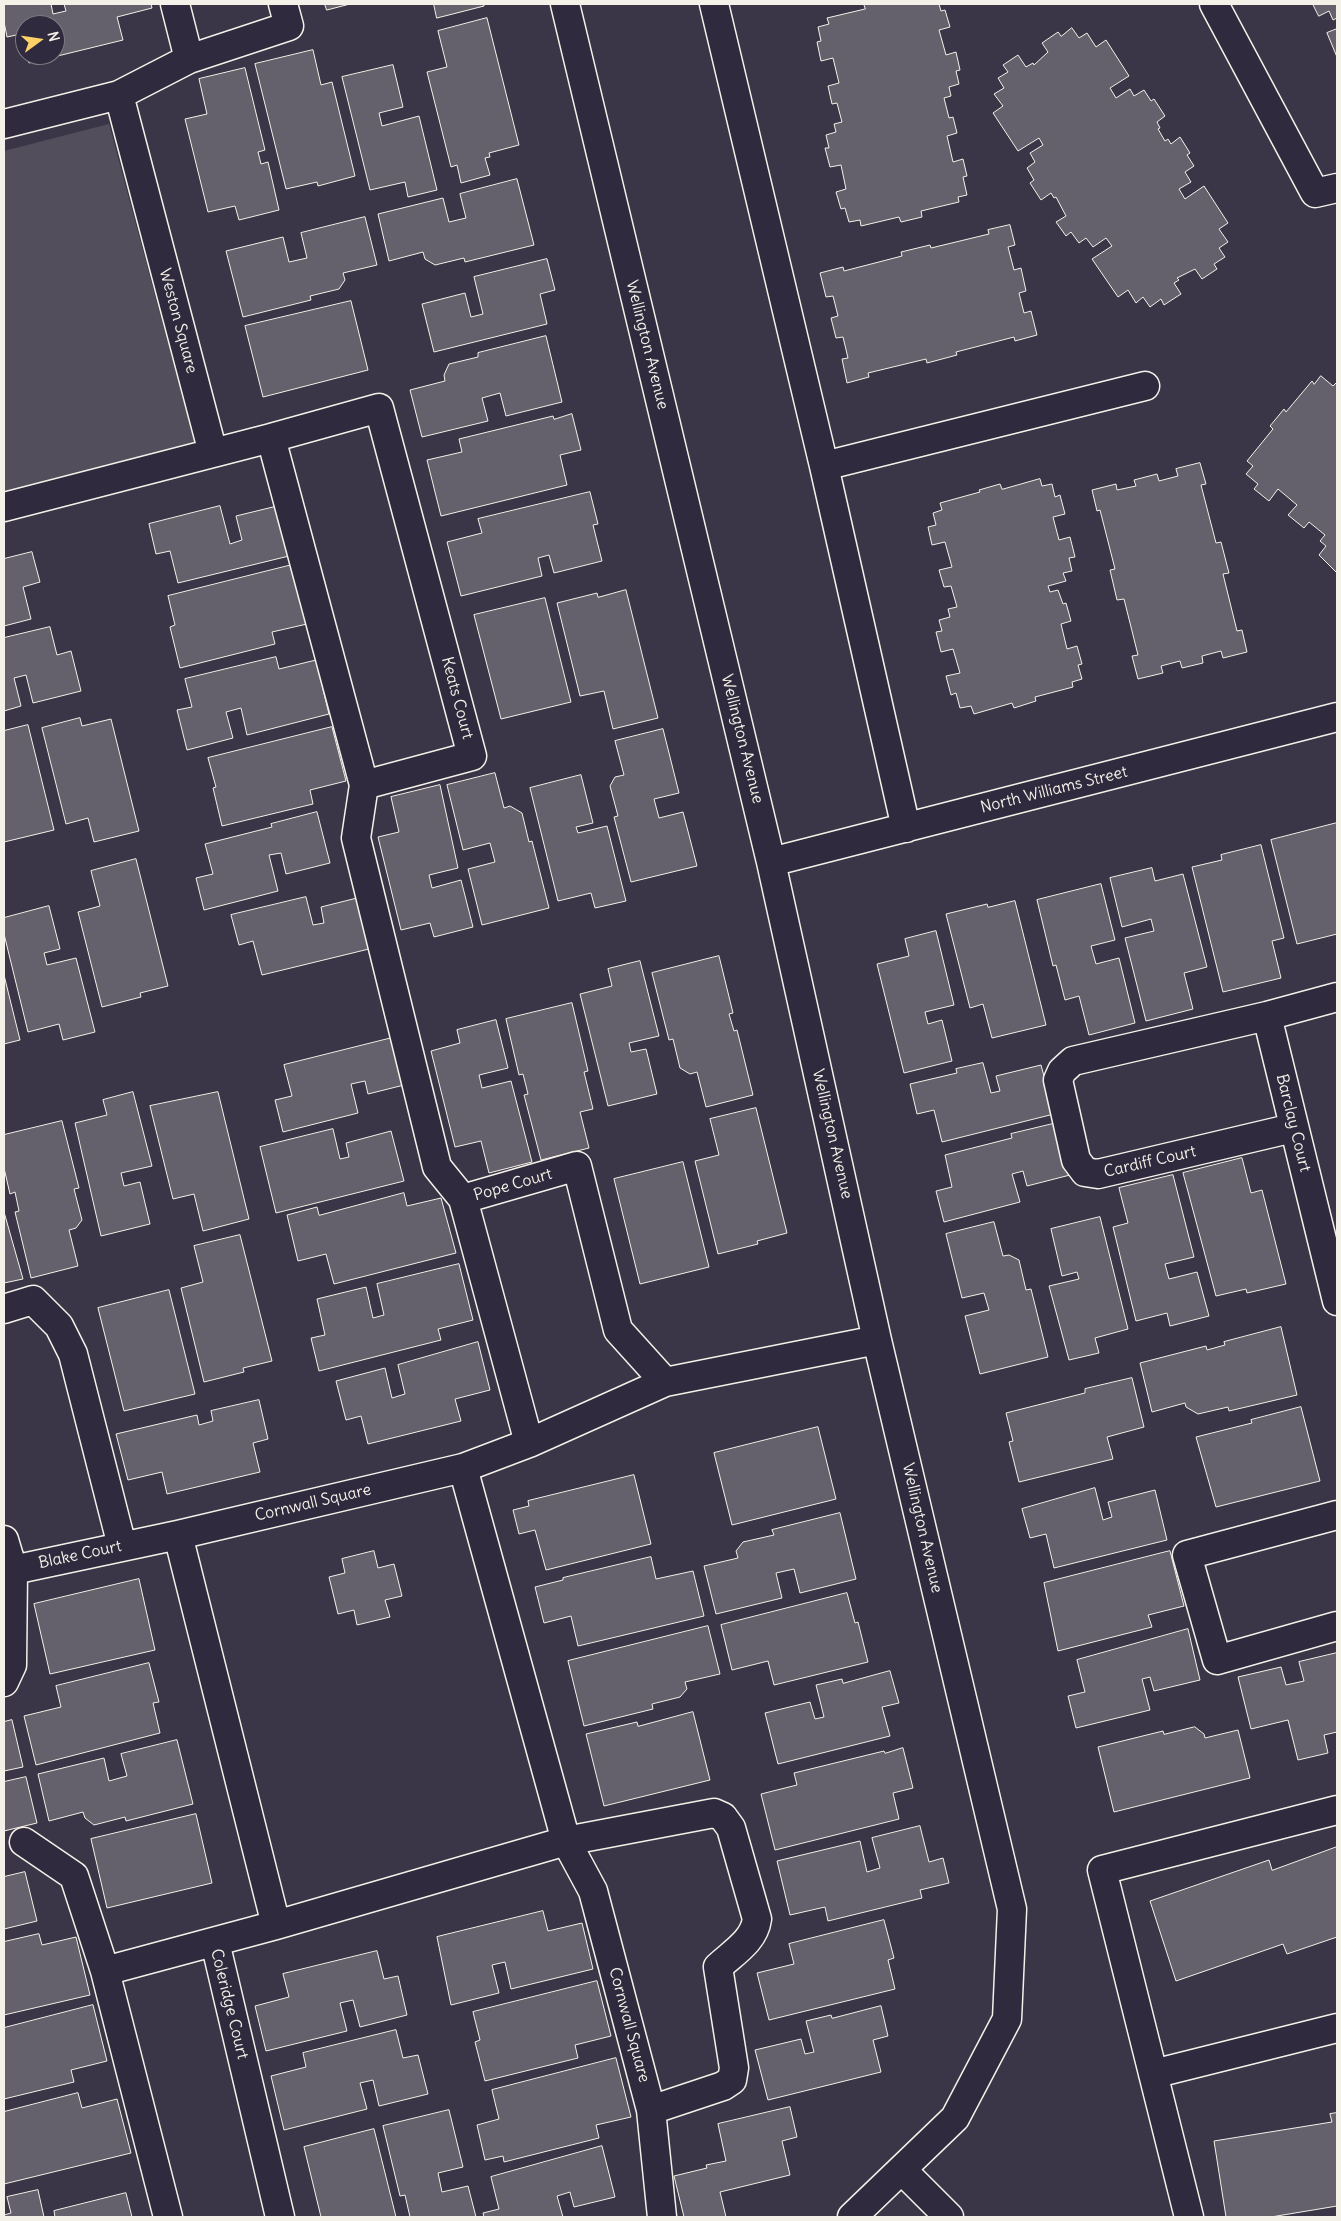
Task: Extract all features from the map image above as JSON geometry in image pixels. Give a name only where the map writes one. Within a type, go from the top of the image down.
[{"type":"street","points":[[175,4],[189,59]]},
{"type":"street","points":[[4,124],[119,95],[189,59],[289,26],[283,4]]},
{"type":"street","name":"Wellington Avenue","points":[[565,4],[771,862],[877,1340],[1012,1909],[1008,2019],[955,2118],[852,2217]]},
{"type":"street","points":[[714,4],[824,466],[906,828]]},
{"type":"street","points":[[1214,4],[1315,193],[1337,188]]},
{"type":"street","name":"Weston Square","points":[[119,95],[213,453]]},
{"type":"street","points":[[824,466],[1145,386]]},
{"type":"street","name":"Keats Court","points":[[213,453],[379,408],[472,756],[364,785]]},
{"type":"street","points":[[271,438],[364,785],[356,838],[437,1167],[462,1199]]},
{"type":"street","points":[[4,507],[213,453]]},
{"type":"street","name":"North Williams Street","points":[[771,862],[1337,717]]},
{"type":"street","points":[[1267,1016],[1337,997]]},
{"type":"street","name":"Cardiff Court","points":[[1267,1016],[1074,1061],[1062,1071],[1058,1080],[1074,1152],[1076,1160],[1085,1172],[1098,1174],[1293,1128]]},
{"type":"street","name":"Barclay Court","points":[[1267,1016],[1337,1301]]},
{"type":"street","name":"Pope Court","points":[[529,1443],[462,1199],[577,1166],[618,1330],[666,1382]]},
{"type":"street","points":[[4,1309],[33,1300],[59,1326],[74,1354],[122,1546]]},
{"type":"street","points":[[463,1468],[529,1443],[666,1382],[877,1340]]},
{"type":"street","name":"Cornwall Square","points":[[178,1535],[463,1468],[566,1841],[593,1891],[651,2110],[662,2217]]},
{"type":"street","points":[[1337,1515],[1187,1556],[1217,1660],[1337,1626]]},
{"type":"street","points":[[178,1535],[276,1926]]},
{"type":"street","name":"Blake Court","points":[[13,1570],[178,1535]]},
{"type":"street","points":[[4,1540],[13,1570],[12,1665],[4,1682]]},
{"type":"street","points":[[1188,2217],[1102,1870],[1337,1810]]},
{"type":"street","points":[[215,1942],[566,1841],[714,1813],[723,1817],[730,1828],[757,1918],[755,1929],[750,1938],[718,1967],[734,2068],[732,2080],[723,2086],[651,2110]]},
{"type":"street","points":[[24,1842],[74,1876],[105,1971],[168,2217]]},
{"type":"street","name":"Coleridge Court","points":[[105,1971],[215,1942],[280,2217]]},
{"type":"street","points":[[1153,2074],[1337,2028]]},
{"type":"street","points":[[902,2170],[949,2217]]},
{"type":"shaded area","points":[[109,124],[196,448],[4,496],[4,151]]},
{"type":"building","points":[[4,4],[51,4],[53,14],[66,11],[64,4],[151,4],[152,8],[117,17],[123,40],[65,54],[65,15],[15,15],[15,35],[7,37],[4,22]]},
{"type":"building","points":[[325,4],[350,4],[327,10]]},
{"type":"building","points":[[434,4],[484,4],[484,6],[437,18]]},
{"type":"building","points":[[864,4],[939,4],[941,11],[945,10],[950,27],[939,30],[946,55],[956,52],[960,70],[956,71],[959,84],[949,87],[951,96],[944,98],[949,118],[953,117],[957,133],[947,136],[953,162],[963,159],[967,176],[963,177],[967,195],[958,197],[959,202],[921,211],[922,217],[901,222],[899,217],[861,226],[860,220],[849,222],[845,208],[841,209],[836,192],[846,189],[841,165],[830,167],[825,148],[829,148],[826,135],[836,132],[834,124],[842,122],[837,103],[832,104],[828,86],[839,83],[833,58],[821,61],[817,42],[821,41],[818,27],[829,24],[827,18],[865,9]]},
{"type":"building","points":[[1313,4],[1337,4],[1337,18],[1333,20],[1329,11],[1319,16]]},
{"type":"building","points":[[487,18],[519,145],[489,153],[490,157],[485,158],[490,175],[461,183],[457,165],[451,167],[427,72],[447,67],[438,31]]},
{"type":"building","points":[[1072,28],[1079,38],[1087,33],[1096,47],[1106,40],[1129,76],[1110,88],[1116,98],[1130,89],[1134,96],[1144,90],[1151,101],[1154,99],[1165,116],[1157,122],[1160,128],[1158,129],[1165,141],[1168,139],[1171,144],[1180,137],[1190,153],[1187,155],[1194,166],[1185,172],[1191,182],[1179,189],[1185,199],[1204,186],[1228,223],[1219,229],[1228,242],[1219,248],[1225,257],[1214,264],[1217,269],[1202,279],[1195,269],[1177,278],[1179,280],[1174,283],[1181,294],[1164,305],[1161,299],[1150,307],[1143,297],[1136,303],[1128,290],[1118,297],[1092,259],[1112,246],[1106,238],[1093,247],[1086,238],[1079,243],[1071,232],[1066,236],[1056,222],[1066,216],[1056,197],[1054,198],[1051,193],[1041,200],[1030,183],[1034,180],[1027,168],[1035,162],[1030,153],[1043,145],[1039,138],[1018,151],[993,113],[1003,106],[994,94],[1004,88],[998,78],[1008,72],[1003,65],[1018,55],[1026,67],[1033,63],[1034,65],[1048,52],[1042,43],[1058,32],[1061,36]]},
{"type":"building","points":[[1337,29],[1337,57],[1327,33]]},
{"type":"building","points":[[313,50],[321,85],[332,82],[355,176],[318,186],[317,182],[286,189],[255,64]]},
{"type":"building","points":[[393,65],[403,107],[379,113],[382,126],[419,116],[437,190],[408,197],[405,182],[370,190],[342,77]]},
{"type":"building","points":[[245,68],[265,150],[258,152],[261,164],[268,162],[279,210],[239,220],[235,206],[208,212],[185,119],[207,114],[199,79]]},
{"type":"building","points":[[517,179],[534,245],[465,262],[464,258],[435,265],[425,259],[423,252],[389,261],[378,214],[443,198],[449,222],[466,218],[460,194]]},
{"type":"building","points":[[365,217],[377,265],[343,273],[345,280],[339,289],[310,296],[311,300],[243,317],[226,251],[283,237],[289,262],[307,258],[301,233]]},
{"type":"building","points":[[1010,225],[1015,245],[1008,247],[1014,270],[1021,268],[1026,291],[1019,293],[1024,313],[1031,311],[1037,335],[1015,341],[1014,337],[956,352],[957,355],[927,363],[926,359],[868,373],[869,377],[847,383],[842,359],[848,358],[843,337],[836,338],[831,318],[838,316],[833,296],[826,297],[820,273],[843,267],[844,271],[902,256],[901,252],[930,245],[931,248],[989,234],[988,230]]},
{"type":"building","points":[[547,259],[555,290],[540,294],[547,324],[434,352],[422,304],[465,293],[471,317],[483,314],[474,277]]},
{"type":"building","points":[[351,301],[368,370],[263,397],[245,326]]},
{"type":"building","points":[[546,336],[562,402],[506,416],[500,393],[482,398],[488,421],[422,437],[410,390],[445,381],[444,375],[449,364],[478,357],[478,353]]},
{"type":"building","points":[[1321,376],[1333,386],[1337,382],[1337,573],[1319,555],[1326,546],[1320,541],[1325,535],[1309,522],[1304,528],[1288,515],[1297,505],[1278,489],[1269,501],[1254,489],[1258,484],[1246,474],[1253,466],[1247,461],[1273,429],[1270,426],[1284,409],[1286,412],[1312,381],[1314,384]]},
{"type":"building","points":[[572,414],[581,450],[560,455],[567,485],[441,516],[427,460],[462,452],[459,439],[553,416],[554,419]]},
{"type":"building","points":[[1200,463],[1206,484],[1201,485],[1216,543],[1221,542],[1229,573],[1223,574],[1237,631],[1242,630],[1247,652],[1223,658],[1221,651],[1202,656],[1203,663],[1182,668],[1180,661],[1161,666],[1163,673],[1138,679],[1132,656],[1138,655],[1124,599],[1117,600],[1110,570],[1115,569],[1100,510],[1097,511],[1092,490],[1116,484],[1117,490],[1136,486],[1134,480],[1157,474],[1159,481],[1178,476],[1176,469]]},
{"type":"building","points":[[1040,479],[1042,486],[1052,484],[1055,497],[1060,495],[1065,514],[1053,517],[1059,540],[1070,537],[1075,557],[1069,558],[1072,571],[1063,573],[1066,581],[1048,586],[1050,592],[1058,590],[1063,604],[1066,603],[1071,621],[1061,624],[1067,649],[1077,646],[1082,664],[1078,665],[1082,679],[1072,682],[1073,687],[1035,697],[1036,701],[1014,708],[1012,703],[974,714],[971,706],[960,708],[956,693],[951,695],[946,676],[960,673],[953,649],[941,652],[936,632],[942,631],[939,620],[950,617],[948,609],[957,607],[951,586],[944,587],[939,570],[952,567],[945,542],[932,545],[928,527],[936,525],[933,513],[942,510],[940,503],[980,492],[979,490],[1000,484],[1002,489]]},
{"type":"building","points":[[590,492],[598,524],[593,525],[602,561],[554,573],[549,555],[538,558],[542,576],[461,596],[447,542],[482,533],[478,519]]},
{"type":"building","points":[[220,506],[230,544],[242,540],[236,516],[277,506],[289,556],[178,583],[170,551],[156,554],[149,524]]},
{"type":"building","points":[[32,552],[40,582],[23,587],[31,619],[4,626],[4,559]]},
{"type":"building","points":[[292,565],[307,624],[272,632],[275,644],[180,668],[170,627],[175,625],[168,596]]},
{"type":"building","points":[[626,590],[658,718],[613,729],[604,691],[580,696],[557,603],[597,593],[598,597]]},
{"type":"building","points":[[545,598],[571,702],[501,719],[474,615]]},
{"type":"building","points":[[50,627],[57,655],[71,651],[81,691],[33,703],[26,675],[14,678],[21,706],[4,711],[4,638]]},
{"type":"building","points":[[276,657],[279,669],[316,660],[329,714],[247,735],[241,708],[226,712],[233,738],[187,750],[177,710],[192,707],[185,679]]},
{"type":"building","points":[[80,718],[82,726],[111,719],[139,831],[94,842],[88,818],[66,824],[42,728]]},
{"type":"building","points":[[28,725],[54,830],[4,842],[4,731]]},
{"type":"building","points":[[332,727],[346,781],[310,790],[313,804],[222,826],[213,788],[216,787],[208,758]]},
{"type":"building","points":[[663,729],[679,793],[654,799],[659,818],[683,812],[697,866],[631,882],[614,817],[618,816],[610,786],[615,777],[624,775],[615,741]]},
{"type":"building","points":[[495,773],[504,808],[510,806],[522,813],[529,842],[532,841],[549,908],[482,925],[468,869],[495,862],[490,843],[463,850],[447,785]]},
{"type":"building","points":[[581,775],[593,823],[576,827],[578,833],[607,826],[626,901],[595,908],[591,893],[558,901],[530,788]]},
{"type":"building","points":[[440,785],[458,868],[429,875],[432,888],[461,880],[473,927],[434,937],[430,923],[401,930],[378,837],[399,832],[391,797]]},
{"type":"building","points":[[317,812],[330,863],[286,874],[281,853],[269,855],[278,891],[204,910],[196,878],[213,874],[205,844],[272,827],[271,824]]},
{"type":"building","points":[[1337,823],[1337,934],[1297,944],[1271,840]]},
{"type":"building","points":[[1261,845],[1284,938],[1272,941],[1281,978],[1223,992],[1192,867],[1222,860],[1221,855]]},
{"type":"building","points":[[136,859],[168,986],[140,993],[141,997],[102,1007],[78,912],[100,906],[91,871]]},
{"type":"building","points":[[1152,868],[1155,881],[1183,874],[1207,967],[1184,973],[1193,1009],[1146,1021],[1125,938],[1154,931],[1151,919],[1122,927],[1110,878]]},
{"type":"building","points":[[1101,884],[1115,940],[1091,946],[1096,964],[1119,958],[1135,1023],[1089,1035],[1079,996],[1065,1000],[1056,965],[1053,966],[1037,900]]},
{"type":"building","points":[[306,897],[313,925],[324,923],[321,907],[361,897],[373,948],[262,975],[253,941],[239,945],[231,915]]},
{"type":"building","points":[[1015,901],[1046,1025],[992,1038],[983,1004],[970,1008],[946,914],[987,904],[988,907]]},
{"type":"building","points":[[49,906],[60,949],[44,953],[47,965],[76,958],[95,1032],[63,1040],[59,1024],[28,1032],[4,934],[4,918]]},
{"type":"building","points":[[936,931],[954,1005],[925,1012],[928,1024],[942,1020],[952,1061],[904,1073],[877,964],[909,956],[905,939]]},
{"type":"building","points":[[719,956],[733,1013],[729,1014],[734,1031],[737,1030],[753,1095],[706,1107],[697,1072],[690,1074],[680,1068],[673,1039],[669,1040],[652,973]]},
{"type":"building","points":[[640,961],[659,1036],[629,1043],[631,1052],[646,1049],[657,1094],[608,1106],[580,994],[612,986],[608,969]]},
{"type":"building","points":[[4,975],[20,1040],[4,1044]]},
{"type":"building","points":[[572,1003],[588,1071],[584,1072],[593,1109],[580,1112],[589,1148],[541,1160],[524,1095],[528,1094],[523,1074],[519,1075],[506,1019]]},
{"type":"building","points":[[496,1020],[508,1068],[479,1075],[482,1088],[511,1081],[532,1162],[489,1173],[481,1141],[455,1147],[431,1051],[460,1043],[457,1030]]},
{"type":"building","points":[[396,1037],[408,1084],[368,1094],[365,1081],[351,1084],[358,1113],[283,1132],[275,1100],[292,1096],[284,1065]]},
{"type":"building","points":[[983,1063],[991,1093],[1000,1091],[996,1076],[1041,1065],[1054,1114],[942,1142],[934,1110],[917,1114],[910,1084],[957,1073],[956,1069]]},
{"type":"building","points":[[133,1092],[152,1166],[121,1173],[124,1186],[140,1182],[150,1224],[101,1236],[75,1123],[107,1115],[103,1100]]},
{"type":"building","points":[[218,1092],[249,1219],[203,1231],[194,1194],[173,1199],[150,1106]]},
{"type":"building","points":[[756,1108],[787,1233],[757,1241],[758,1244],[718,1254],[695,1161],[719,1155],[710,1119]]},
{"type":"building","points":[[62,1121],[79,1188],[74,1189],[82,1220],[76,1228],[69,1230],[78,1266],[31,1278],[15,1212],[19,1211],[15,1192],[10,1194],[4,1168],[4,1135]]},
{"type":"building","points":[[1057,1123],[1070,1175],[1027,1186],[1023,1171],[1012,1174],[1020,1202],[944,1222],[936,1191],[952,1187],[945,1155],[1012,1138],[1011,1134]]},
{"type":"building","points":[[333,1129],[340,1159],[349,1157],[346,1143],[391,1131],[404,1181],[276,1213],[260,1147]]},
{"type":"building","points":[[1242,1158],[1251,1193],[1262,1190],[1286,1284],[1247,1293],[1246,1289],[1216,1296],[1183,1173]]},
{"type":"building","points":[[683,1162],[709,1267],[640,1284],[614,1179]]},
{"type":"building","points":[[1173,1175],[1194,1257],[1165,1264],[1169,1279],[1197,1272],[1209,1316],[1170,1326],[1167,1313],[1136,1321],[1113,1227],[1128,1223],[1119,1188]]},
{"type":"building","points":[[404,1193],[407,1206],[441,1198],[456,1253],[334,1284],[326,1254],[298,1261],[287,1215],[317,1207],[319,1215]]},
{"type":"building","points":[[4,1212],[23,1279],[4,1283]]},
{"type":"building","points":[[1100,1217],[1128,1329],[1095,1338],[1099,1353],[1069,1360],[1049,1286],[1079,1279],[1077,1272],[1062,1276],[1051,1229]]},
{"type":"building","points":[[994,1222],[1003,1256],[1009,1255],[1019,1260],[1026,1290],[1031,1289],[1048,1357],[980,1374],[965,1316],[989,1310],[984,1293],[962,1298],[946,1234]]},
{"type":"building","points":[[240,1235],[272,1361],[243,1368],[244,1372],[204,1382],[181,1288],[203,1282],[194,1246]]},
{"type":"building","points":[[459,1264],[473,1320],[438,1329],[441,1340],[319,1371],[311,1338],[325,1335],[317,1299],[366,1287],[373,1318],[384,1315],[377,1284]]},
{"type":"building","points":[[169,1290],[195,1394],[124,1411],[98,1308]]},
{"type":"building","points":[[1281,1327],[1297,1395],[1229,1411],[1228,1407],[1198,1414],[1186,1407],[1185,1403],[1152,1412],[1140,1363],[1206,1346],[1207,1350],[1225,1345],[1224,1342]]},
{"type":"building","points":[[478,1342],[490,1390],[455,1399],[461,1421],[368,1444],[361,1416],[346,1420],[336,1381],[385,1368],[392,1398],[405,1394],[398,1365]]},
{"type":"building","points":[[1132,1378],[1144,1427],[1107,1437],[1113,1459],[1019,1482],[1009,1442],[1013,1441],[1006,1413],[1085,1393],[1085,1389]]},
{"type":"building","points":[[259,1400],[268,1439],[253,1443],[260,1472],[167,1494],[162,1472],[128,1480],[116,1434],[197,1415],[199,1425],[213,1421],[211,1411]]},
{"type":"building","points":[[1301,1407],[1320,1481],[1216,1507],[1196,1437],[1252,1423],[1251,1420]]},
{"type":"building","points":[[818,1427],[836,1499],[732,1525],[714,1453]]},
{"type":"building","points":[[634,1475],[651,1544],[546,1570],[535,1530],[519,1534],[513,1510],[529,1506],[528,1501]]},
{"type":"building","points":[[1095,1488],[1103,1520],[1112,1517],[1108,1502],[1155,1490],[1167,1540],[1054,1568],[1046,1534],[1030,1538],[1022,1509]]},
{"type":"building","points":[[840,1513],[856,1579],[800,1593],[794,1569],[776,1573],[782,1598],[716,1614],[704,1566],[738,1558],[736,1551],[743,1542],[774,1535],[772,1530]]},
{"type":"building","points":[[374,1551],[378,1568],[394,1564],[402,1596],[385,1600],[390,1617],[357,1625],[354,1610],[338,1614],[329,1577],[345,1573],[342,1559]]},
{"type":"building","points":[[1170,1551],[1184,1606],[1148,1615],[1152,1627],[1058,1651],[1044,1583]]},
{"type":"building","points":[[651,1557],[656,1579],[693,1571],[704,1616],[578,1646],[571,1616],[544,1623],[535,1587],[563,1580],[563,1578]]},
{"type":"building","points":[[139,1579],[155,1650],[50,1674],[34,1604]]},
{"type":"building","points":[[847,1593],[855,1623],[858,1622],[868,1662],[774,1685],[768,1661],[732,1670],[721,1625]]},
{"type":"building","points":[[708,1626],[720,1674],[685,1682],[687,1689],[680,1697],[652,1704],[653,1709],[584,1726],[568,1661]]},
{"type":"building","points":[[1188,1629],[1200,1680],[1154,1691],[1150,1677],[1142,1679],[1150,1710],[1076,1728],[1068,1696],[1085,1692],[1077,1660]]},
{"type":"building","points":[[1337,1653],[1337,1732],[1324,1735],[1328,1753],[1298,1760],[1288,1720],[1251,1729],[1238,1677],[1281,1667],[1286,1685],[1304,1681],[1299,1662]]},
{"type":"building","points":[[149,1663],[159,1702],[153,1703],[160,1733],[36,1765],[24,1716],[61,1707],[56,1686]]},
{"type":"building","points":[[890,1671],[899,1703],[882,1707],[890,1736],[778,1764],[765,1713],[810,1702],[815,1719],[824,1717],[816,1685],[842,1679],[843,1683]]},
{"type":"building","points":[[693,1712],[710,1780],[604,1806],[586,1734],[637,1722],[638,1726]]},
{"type":"building","points":[[12,1720],[23,1767],[4,1771],[4,1722]]},
{"type":"building","points":[[1195,1727],[1204,1734],[1205,1738],[1238,1730],[1250,1778],[1114,1812],[1098,1747],[1163,1731],[1164,1734]]},
{"type":"building","points":[[177,1740],[193,1804],[126,1821],[125,1817],[94,1825],[85,1818],[83,1812],[49,1821],[38,1774],[104,1758],[109,1781],[127,1776],[121,1754]]},
{"type":"building","points":[[903,1748],[913,1788],[893,1793],[899,1819],[775,1850],[761,1794],[797,1785],[794,1773]]},
{"type":"building","points":[[26,1777],[37,1823],[4,1831],[4,1782]]},
{"type":"building","points":[[196,1814],[212,1883],[107,1908],[91,1839]]},
{"type":"building","points":[[920,1826],[929,1862],[943,1858],[949,1883],[920,1890],[922,1898],[828,1921],[825,1907],[790,1915],[777,1861],[860,1841],[867,1872],[880,1868],[872,1838]]},
{"type":"building","points":[[1337,1847],[1337,1937],[1287,1954],[1283,1944],[1176,1981],[1150,1901],[1269,1860],[1272,1870]]},
{"type":"building","points":[[25,1872],[37,1921],[4,1929],[4,1877]]},
{"type":"building","points":[[543,1911],[548,1931],[582,1923],[593,1969],[511,1989],[505,1962],[492,1965],[499,1993],[451,2005],[437,1937]]},
{"type":"building","points":[[884,1920],[894,1958],[888,1960],[895,1989],[769,2020],[757,1973],[794,1964],[789,1944]]},
{"type":"building","points":[[39,1934],[42,1945],[76,1937],[90,1995],[4,2015],[4,1942]]},
{"type":"building","points":[[377,1951],[384,1979],[398,1976],[407,2015],[360,2027],[353,2000],[340,2003],[347,2031],[266,2051],[255,2006],[289,1997],[283,1974]]},
{"type":"building","points":[[597,1981],[611,2036],[575,2045],[578,2058],[485,2081],[475,2042],[480,2040],[473,2012]]},
{"type":"building","points":[[93,2005],[107,2061],[71,2070],[74,2082],[4,2099],[4,2028]]},
{"type":"building","points":[[881,2006],[888,2036],[873,2040],[881,2072],[768,2100],[755,2050],[801,2039],[805,2054],[814,2052],[806,2021],[831,2015],[832,2018]]},
{"type":"building","points":[[396,2030],[403,2058],[418,2055],[428,2094],[379,2106],[373,2080],[360,2083],[367,2109],[284,2130],[271,2076],[306,2067],[303,2053]]},
{"type":"building","points":[[616,2058],[631,2117],[596,2125],[599,2138],[504,2162],[503,2156],[485,2160],[477,2125],[499,2119],[492,2090]]},
{"type":"building","points":[[78,2093],[82,2108],[117,2099],[131,2153],[4,2184],[4,2112]]},
{"type":"building","points":[[790,2107],[797,2137],[782,2141],[790,2175],[720,2192],[726,2217],[684,2217],[674,2176],[707,2168],[706,2165],[726,2161],[718,2124]]},
{"type":"building","points":[[449,2110],[463,2167],[438,2173],[442,2192],[468,2186],[476,2217],[410,2217],[405,2195],[400,2196],[383,2126]]},
{"type":"building","points":[[1337,2113],[1337,2206],[1271,2217],[1226,2217],[1214,2141],[1332,2122],[1330,2114]]},
{"type":"building","points":[[374,2129],[396,2217],[321,2217],[304,2147]]},
{"type":"building","points":[[602,2146],[615,2197],[574,2207],[570,2192],[557,2196],[563,2217],[484,2217],[483,2213],[499,2209],[491,2177]]},
{"type":"building","points":[[38,2190],[44,2217],[4,2217],[4,2215],[11,2213],[7,2197]]},
{"type":"building","points":[[126,2193],[132,2217],[55,2217],[54,2211]]}]
